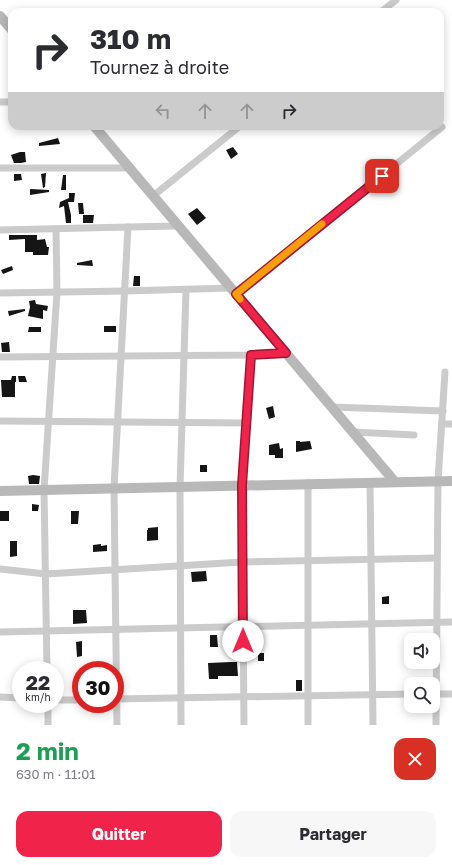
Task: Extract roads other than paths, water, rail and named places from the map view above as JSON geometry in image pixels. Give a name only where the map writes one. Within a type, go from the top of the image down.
[{"type":"street","points":[[386,8],[396,0]]},
{"type":"street","points":[[0,16],[8,25]]},
{"type":"street","points":[[97,130],[395,482]]},
{"type":"street","points":[[153,196],[235,130]]},
{"type":"street","points":[[0,293],[186,290],[234,291],[438,130]]},
{"type":"street","points":[[0,168],[130,168]]},
{"type":"street","points":[[0,230],[178,226]]},
{"type":"street","points":[[116,661],[114,488],[128,228]]},
{"type":"street","points":[[47,661],[44,490],[57,292],[56,229]]},
{"type":"street","points":[[181,725],[180,487],[186,290]]},
{"type":"street","points":[[0,357],[251,355],[286,353]]},
{"type":"street","points":[[244,725],[242,485],[251,355]]},
{"type":"street","points":[[435,677],[438,481],[446,372]]},
{"type":"street","points":[[332,407],[443,411]]},
{"type":"street","points":[[0,421],[246,423]]},
{"type":"street","points":[[442,424],[452,424]]},
{"type":"street","points":[[353,432],[414,435]]},
{"type":"street","points":[[0,491],[452,481]]},
{"type":"street","points":[[370,482],[373,725]]},
{"type":"street","points":[[308,484],[308,725]]},
{"type":"street","points":[[0,569],[46,574],[242,562],[437,558]]},
{"type":"street","points":[[0,632],[452,622]]},
{"type":"street","points":[[124,699],[404,694]]},
{"type":"street","points":[[440,694],[452,694]]},
{"type":"street","points":[[0,696],[12,697]]},
{"type":"street","points":[[48,713],[48,725]]},
{"type":"street","points":[[117,713],[117,725]]},
{"type":"street","points":[[436,713],[436,725]]}]
